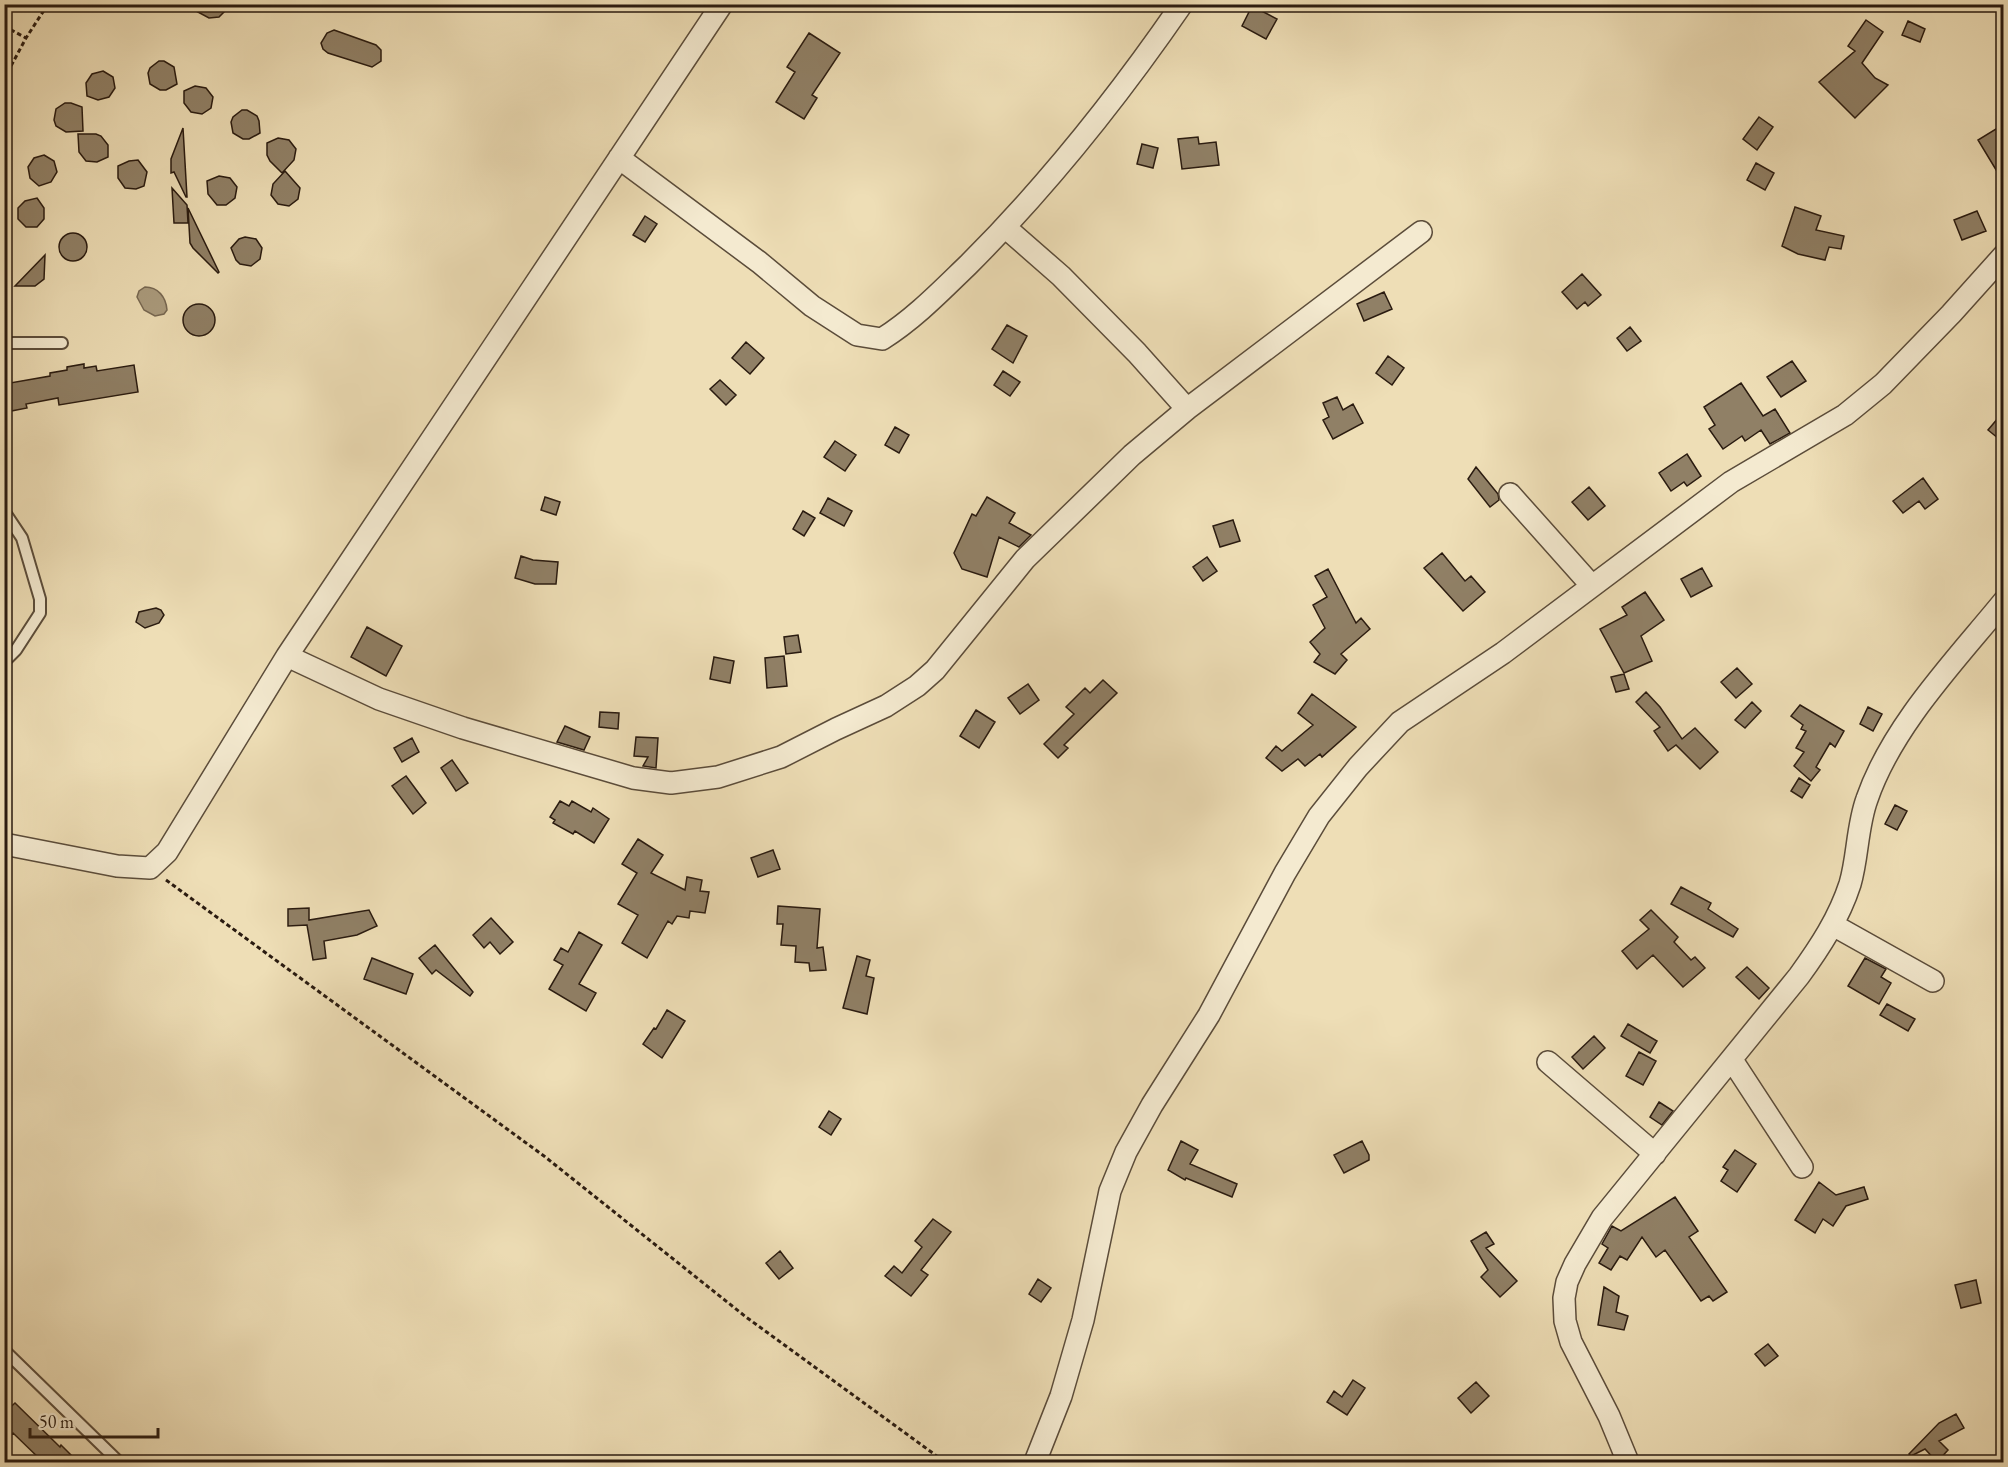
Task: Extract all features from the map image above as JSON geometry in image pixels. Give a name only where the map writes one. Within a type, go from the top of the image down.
[{"type":"street","points":[[4,844],[117,866],[150,868],[167,852],[287,656],[722,4]]},
{"type":"street","points":[[619,158],[759,262],[812,306],[857,335],[882,339],[902,327],[1005,227],[1065,159],[1124,85],[1182,4]]},
{"type":"street","points":[[1005,227],[1061,276],[1137,353],[1187,409]]},
{"type":"street","points":[[287,656],[379,699],[463,728],[633,778],[671,783],[718,777],[781,757],[886,706],[917,686],[935,670],[1025,559],[1132,455],[1187,409],[1420,232]]},
{"type":"street","points":[[1035,1462],[1061,1396],[1083,1320],[1110,1191],[1126,1152],[1209,1016],[1285,873],[1319,816],[1358,767],[1400,722],[1503,653],[1731,482],[1845,416],[1884,384],[2004,255]]},
{"type":"street","points":[[1510,494],[1592,586]]},
{"type":"street","points":[[1628,1462],[1571,1342],[1565,1321],[1564,1298],[1575,1264],[1602,1218],[1799,976],[1833,925],[1850,884],[1866,800],[1884,760],[1916,710],[2004,601]]},
{"type":"street","points":[[1833,925],[1933,981]]},
{"type":"street","points":[[1732,1060],[1802,1167]]},
{"type":"street","points":[[1548,1062],[1655,1154]]},
{"type":"lane","points":[[4,346],[9,343],[62,343]]},
{"type":"lane","points":[[4,511],[22,538],[40,599],[40,613],[16,650],[4,662]]},
{"type":"lane","points":[[4,1350],[119,1462]]},
{"type":"path","points":[[4,79],[48,4]]},
{"type":"path","points":[[4,26],[26,38]]},
{"type":"path","points":[[150,868],[544,1156],[747,1317],[945,1462]]},
{"type":"shaded area","points":[[145,287],[154,289],[163,297],[167,310],[164,314],[155,316],[144,310],[137,297],[139,291]]},
{"type":"building","points":[[183,4],[232,4],[219,17],[209,18]]},
{"type":"building","points":[[1252,6],[1277,19],[1266,39],[1242,26]]},
{"type":"building","points":[[1866,20],[1883,32],[1862,63],[1875,78],[1888,85],[1855,118],[1819,82],[1855,51],[1848,46]]},
{"type":"building","points":[[1908,21],[1925,29],[1920,42],[1902,35]]},
{"type":"building","points":[[334,30],[376,45],[381,50],[381,61],[372,67],[328,53],[323,49],[321,43],[327,33]]},
{"type":"building","points":[[809,33],[840,53],[812,95],[817,98],[804,119],[776,102],[795,72],[787,67]]},
{"type":"building","points":[[159,61],[164,61],[174,67],[177,84],[166,90],[160,90],[150,84],[148,73],[150,68]]},
{"type":"building","points":[[103,71],[113,77],[115,88],[109,97],[98,100],[87,96],[86,83],[92,74]]},
{"type":"building","points":[[195,86],[206,88],[213,97],[211,108],[202,114],[191,112],[184,103],[184,91]]},
{"type":"building","points":[[65,103],[82,107],[83,131],[66,132],[56,126],[54,120],[56,109]]},
{"type":"building","points":[[242,110],[247,110],[257,116],[259,121],[260,133],[249,139],[243,139],[233,133],[231,122],[233,117]]},
{"type":"building","points":[[1759,117],[1773,127],[1757,150],[1743,139]]},
{"type":"building","points":[[2004,124],[2004,183],[1978,140]]},
{"type":"building","points":[[183,128],[187,197],[174,172],[171,173],[171,159]]},
{"type":"building","points":[[78,134],[101,136],[108,145],[108,157],[97,162],[86,161],[79,152]]},
{"type":"building","points":[[1198,137],[1199,144],[1216,142],[1219,165],[1182,169],[1178,139]]},
{"type":"building","points":[[278,138],[289,140],[296,149],[294,160],[282,173],[267,155],[267,143]]},
{"type":"building","points":[[1142,144],[1158,148],[1153,168],[1137,164]]},
{"type":"building","points":[[44,155],[54,161],[57,172],[51,182],[39,186],[30,178],[28,167],[34,158]]},
{"type":"building","points":[[138,160],[147,172],[144,186],[136,189],[125,188],[118,178],[118,166]]},
{"type":"building","points":[[1756,163],[1774,173],[1765,190],[1747,180]]},
{"type":"building","points":[[285,171],[300,188],[298,199],[289,206],[278,204],[271,195],[273,184]]},
{"type":"building","points":[[219,176],[230,178],[237,187],[235,198],[226,205],[217,205],[208,194],[207,181]]},
{"type":"building","points":[[172,188],[187,205],[188,223],[174,223]]},
{"type":"building","points":[[37,198],[44,208],[44,219],[37,227],[26,227],[18,219],[18,208],[25,201]]},
{"type":"building","points":[[1795,207],[1821,216],[1816,230],[1844,236],[1841,249],[1829,247],[1825,260],[1798,254],[1782,246]]},
{"type":"building","points":[[188,208],[219,272],[218,273],[190,243]]},
{"type":"building","points":[[1977,211],[1986,231],[1962,240],[1954,220]]},
{"type":"building","points":[[645,216],[657,224],[645,242],[633,235]]},
{"type":"building","points":[[73,233],[83,237],[87,247],[83,257],[73,261],[63,257],[59,247],[63,237]]},
{"type":"building","points":[[245,237],[256,239],[262,248],[260,259],[251,266],[240,264],[231,248],[239,239]]},
{"type":"building","points":[[45,255],[44,279],[35,286],[15,286]]},
{"type":"building","points":[[1582,274],[1601,295],[1588,306],[1585,302],[1577,309],[1562,292]]},
{"type":"building","points":[[1384,292],[1392,309],[1364,321],[1357,304]]},
{"type":"building","points":[[199,304],[210,309],[215,320],[210,331],[199,336],[188,331],[183,320],[188,309]]},
{"type":"building","points":[[1007,325],[1027,336],[1013,363],[992,349]]},
{"type":"building","points":[[1630,327],[1641,341],[1627,351],[1617,338]]},
{"type":"building","points":[[746,342],[764,358],[750,374],[732,358]]},
{"type":"building","points":[[1388,356],[1404,368],[1392,385],[1376,373]]},
{"type":"building","points":[[1792,361],[1806,381],[1781,397],[1767,377]]},
{"type":"building","points":[[84,364],[84,368],[96,366],[97,371],[134,365],[138,392],[59,405],[58,398],[26,404],[27,408],[6,412],[4,384],[50,376],[50,373],[67,370],[67,367]]},
{"type":"building","points":[[1003,371],[1020,382],[1010,396],[994,385]]},
{"type":"building","points":[[720,380],[736,395],[726,405],[710,389]]},
{"type":"building","points":[[1741,383],[1763,416],[1775,409],[1790,433],[1770,444],[1761,430],[1745,441],[1742,436],[1723,449],[1709,429],[1715,425],[1704,407]]},
{"type":"building","points":[[1337,397],[1343,410],[1353,404],[1363,423],[1333,439],[1323,420],[1329,417],[1323,403]]},
{"type":"building","points":[[2004,411],[2004,443],[1988,430]]},
{"type":"building","points":[[895,427],[909,435],[899,453],[885,445]]},
{"type":"building","points":[[835,441],[856,455],[845,471],[824,457]]},
{"type":"building","points":[[1687,454],[1701,476],[1687,486],[1684,482],[1671,491],[1659,473]]},
{"type":"building","points":[[1476,467],[1498,494],[1499,500],[1490,507],[1468,479]]},
{"type":"building","points":[[1923,478],[1938,499],[1925,509],[1919,501],[1903,513],[1893,501]]},
{"type":"building","points":[[1589,487],[1605,506],[1588,520],[1572,502]]},
{"type":"building","points":[[545,497],[560,502],[556,515],[541,510]]},
{"type":"building","points":[[987,497],[1015,513],[1009,523],[1031,535],[1019,547],[999,537],[987,577],[962,569],[954,553],[972,514],[976,516]]},
{"type":"building","points":[[828,498],[852,511],[844,526],[820,513]]},
{"type":"building","points":[[803,511],[815,518],[804,536],[793,529]]},
{"type":"building","points":[[1233,520],[1240,541],[1220,547],[1213,526]]},
{"type":"building","points":[[1442,553],[1465,581],[1471,576],[1485,592],[1463,611],[1424,568]]},
{"type":"building","points":[[521,556],[533,560],[558,562],[556,584],[535,584],[515,578]]},
{"type":"building","points":[[1207,557],[1217,571],[1203,581],[1193,567]]},
{"type":"building","points":[[1702,568],[1712,586],[1691,597],[1681,579]]},
{"type":"building","points":[[1328,569],[1356,623],[1361,618],[1370,629],[1341,654],[1347,660],[1335,674],[1314,662],[1320,654],[1310,642],[1325,628],[1313,605],[1327,597],[1315,576]]},
{"type":"building","points":[[1645,592],[1664,620],[1641,636],[1652,661],[1624,673],[1600,629],[1627,615],[1622,607]]},
{"type":"building","points":[[156,608],[164,615],[159,623],[145,628],[136,622],[139,612]]},
{"type":"building","points":[[367,627],[402,646],[386,676],[351,657]]},
{"type":"building","points":[[798,635],[801,652],[786,654],[784,637]]},
{"type":"building","points":[[784,656],[787,686],[767,688],[765,658]]},
{"type":"building","points":[[714,657],[734,661],[730,683],[710,679]]},
{"type":"building","points":[[1737,668],[1752,684],[1736,698],[1721,682]]},
{"type":"building","points":[[1624,674],[1629,689],[1616,692],[1611,677]]},
{"type":"building","points":[[1103,680],[1117,693],[1064,745],[1068,748],[1058,758],[1044,744],[1074,714],[1066,707],[1085,688],[1090,693]]},
{"type":"building","points":[[1028,684],[1039,700],[1020,714],[1008,698]]},
{"type":"building","points":[[1646,692],[1660,707],[1682,739],[1695,728],[1718,752],[1700,769],[1676,745],[1668,751],[1654,731],[1660,727],[1636,702]]},
{"type":"building","points":[[1312,694],[1356,727],[1322,757],[1320,754],[1305,766],[1298,759],[1282,771],[1266,758],[1276,746],[1282,751],[1313,725],[1298,713]]},
{"type":"building","points":[[1752,702],[1761,711],[1745,728],[1735,720]]},
{"type":"building","points":[[1800,705],[1844,731],[1835,747],[1830,743],[1816,767],[1820,770],[1811,781],[1794,766],[1804,752],[1796,748],[1806,731],[1801,729],[1803,725],[1791,716]]},
{"type":"building","points":[[1868,707],[1882,714],[1873,731],[1860,724]]},
{"type":"building","points":[[976,710],[995,722],[979,748],[960,736]]},
{"type":"building","points":[[600,712],[619,713],[618,729],[599,727]]},
{"type":"building","points":[[565,726],[590,737],[584,750],[557,742]]},
{"type":"building","points":[[636,737],[658,738],[656,768],[643,766],[648,757],[634,756]]},
{"type":"building","points":[[412,738],[419,752],[402,762],[394,748]]},
{"type":"building","points":[[452,760],[468,783],[456,791],[441,768]]},
{"type":"building","points":[[406,776],[426,803],[413,814],[392,786]]},
{"type":"building","points":[[1799,778],[1810,785],[1802,798],[1791,791]]},
{"type":"building","points":[[560,801],[569,806],[572,801],[591,812],[593,808],[609,819],[594,843],[575,831],[573,834],[553,823],[555,820],[550,817]]},
{"type":"building","points":[[1895,805],[1907,811],[1897,830],[1885,824]]},
{"type":"building","points":[[638,839],[663,855],[651,873],[685,890],[687,877],[702,880],[700,891],[709,892],[705,913],[690,911],[689,918],[677,916],[672,924],[668,921],[647,958],[622,943],[638,915],[618,904],[637,873],[622,864]]},
{"type":"building","points":[[773,850],[780,869],[758,877],[751,858]]},
{"type":"building","points":[[1681,887],[1711,903],[1708,909],[1738,929],[1733,937],[1671,904]]},
{"type":"building","points":[[778,906],[820,909],[817,948],[823,947],[826,970],[810,971],[809,963],[795,962],[796,946],[781,945],[783,924],[777,924]]},
{"type":"building","points":[[309,908],[309,920],[369,910],[377,926],[357,935],[324,941],[326,958],[313,960],[307,925],[288,926],[288,909]]},
{"type":"building","points":[[1651,910],[1678,937],[1674,942],[1691,960],[1695,957],[1705,968],[1683,987],[1653,955],[1637,969],[1622,951],[1649,929],[1640,920]]},
{"type":"building","points":[[491,918],[513,942],[500,954],[490,942],[484,948],[473,935]]},
{"type":"building","points":[[579,932],[602,945],[579,984],[596,993],[586,1011],[549,989],[563,965],[554,960],[561,948],[568,952]]},
{"type":"building","points":[[435,945],[473,992],[470,996],[436,970],[432,974],[419,958]]},
{"type":"building","points":[[857,956],[870,960],[866,976],[874,978],[867,1014],[843,1008]]},
{"type":"building","points":[[372,958],[413,974],[406,994],[364,979]]},
{"type":"building","points":[[1865,958],[1886,969],[1881,977],[1891,983],[1879,1004],[1848,986]]},
{"type":"building","points":[[1747,967],[1769,988],[1759,999],[1736,977]]},
{"type":"building","points":[[1887,1004],[1915,1019],[1908,1031],[1880,1015]]},
{"type":"building","points":[[667,1010],[685,1021],[662,1058],[643,1044],[654,1028],[656,1029]]},
{"type":"building","points":[[1628,1024],[1657,1041],[1650,1053],[1621,1036]]},
{"type":"building","points":[[1594,1036],[1605,1048],[1583,1069],[1572,1057]]},
{"type":"building","points":[[1639,1052],[1656,1061],[1643,1085],[1626,1076]]},
{"type":"building","points":[[1659,1102],[1673,1111],[1662,1125],[1650,1117]]},
{"type":"building","points":[[829,1111],[841,1119],[831,1135],[819,1127]]},
{"type":"building","points":[[1181,1141],[1198,1150],[1190,1164],[1237,1184],[1232,1197],[1186,1178],[1185,1180],[1168,1170]]},
{"type":"building","points":[[1362,1141],[1369,1160],[1344,1173],[1334,1155]]},
{"type":"building","points":[[1735,1150],[1756,1164],[1737,1192],[1721,1181],[1728,1170],[1723,1167]]},
{"type":"building","points":[[1819,1182],[1836,1195],[1864,1187],[1868,1199],[1846,1206],[1833,1226],[1823,1219],[1815,1233],[1795,1220]]},
{"type":"building","points":[[1675,1197],[1698,1231],[1689,1237],[1727,1292],[1713,1301],[1709,1296],[1701,1301],[1665,1250],[1656,1257],[1642,1237],[1627,1260],[1620,1256],[1611,1270],[1599,1263],[1608,1248],[1602,1244],[1612,1226],[1621,1231]]},
{"type":"building","points":[[933,1219],[951,1232],[921,1270],[928,1275],[911,1296],[885,1276],[894,1266],[902,1273],[922,1247],[915,1241]]},
{"type":"building","points":[[1486,1232],[1494,1244],[1486,1248],[1517,1281],[1500,1297],[1481,1277],[1488,1270],[1471,1241]]},
{"type":"building","points":[[780,1251],[793,1268],[779,1279],[766,1263]]},
{"type":"building","points":[[1038,1279],[1051,1288],[1041,1302],[1029,1294]]},
{"type":"building","points":[[1976,1280],[1981,1303],[1961,1308],[1955,1285]]},
{"type":"building","points":[[1604,1287],[1619,1296],[1616,1312],[1628,1316],[1624,1330],[1598,1325]]},
{"type":"building","points":[[1768,1344],[1778,1356],[1765,1366],[1755,1354]]},
{"type":"building","points":[[1353,1380],[1365,1388],[1347,1415],[1327,1402],[1334,1391],[1342,1397]]},
{"type":"building","points":[[1476,1382],[1489,1396],[1471,1413],[1458,1398]]},
{"type":"building","points":[[15,1403],[78,1462],[43,1462],[13,1433],[4,1442],[4,1413]]},
{"type":"building","points":[[1956,1414],[1964,1428],[1939,1441],[1948,1450],[1937,1462],[1925,1449],[1911,1456],[1909,1454],[1939,1423]]}]
